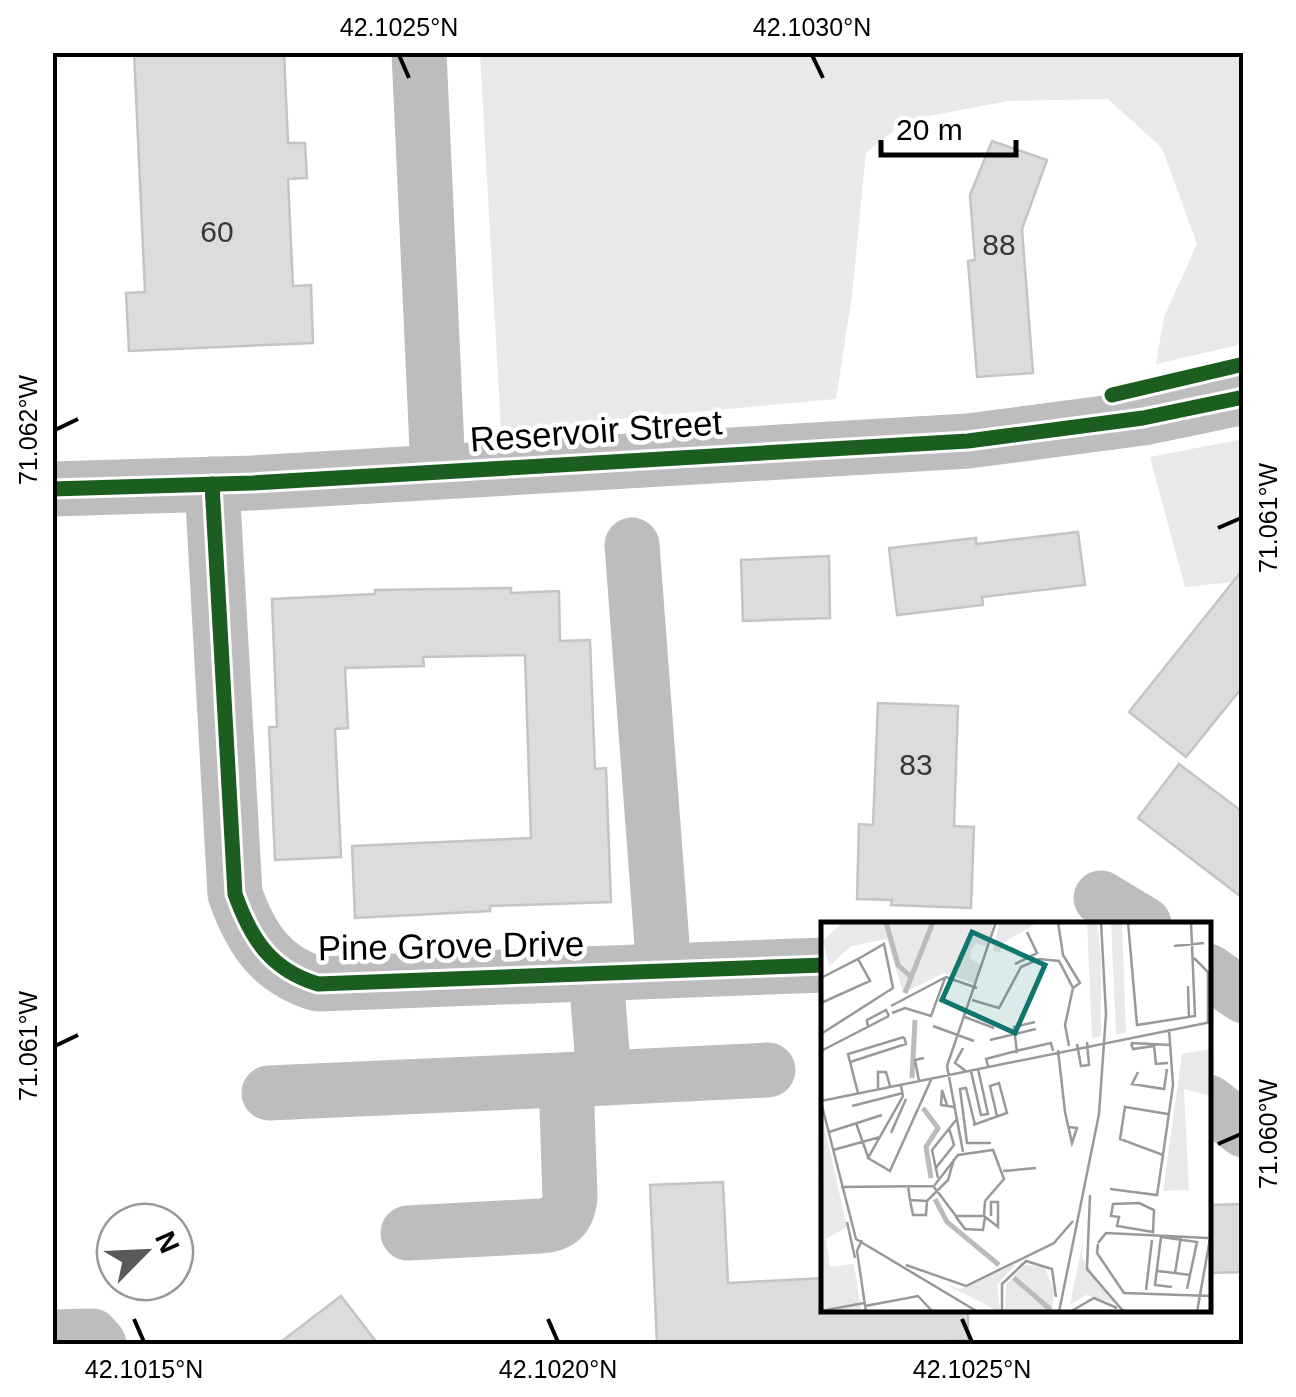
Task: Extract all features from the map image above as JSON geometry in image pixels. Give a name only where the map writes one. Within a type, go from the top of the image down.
[{"type":"street","points":[[419,52],[438,471]]},
{"type":"street","name":"Reservoir Street","points":[[52,489],[212,484],[968,441],[1143,418],[1244,397]]},
{"type":"street","name":"Pine Grove Drive","points":[[212,484],[235,894],[246,926],[276,964],[296,978],[318,984],[821,966]]},
{"type":"street","points":[[632,545],[664,972]]},
{"type":"street","points":[[1211,973],[1244,996]]},
{"type":"street","points":[[408,1234],[554,1225],[563,1219],[570,1197],[596,974]]},
{"type":"street","points":[[268,1093],[768,1070]]},
{"type":"street","points":[[1211,1104],[1244,1130]]},
{"type":"shaded area","points":[[480,53],[1243,53],[1243,344],[1156,364],[1164,317],[1197,244],[1162,148],[1108,99],[1008,101],[907,120],[866,153],[852,295],[836,399],[501,430]]},
{"type":"shaded area","points":[[1243,439],[1243,581],[1185,587],[1150,457]]},
{"type":"building","points":[[134,52],[284,52],[288,143],[305,143],[307,178],[288,179],[293,286],[311,285],[313,343],[129,351],[126,293],[145,292]]},
{"type":"building","points":[[992,141],[1047,160],[1022,229],[1033,373],[977,377],[968,261],[975,260],[970,195]]},
{"type":"building","points":[[1078,532],[1085,585],[982,597],[983,605],[897,615],[889,548],[976,538],[976,544]]},
{"type":"building","points":[[829,556],[830,618],[743,621],[741,560]]},
{"type":"building","points":[[1244,568],[1244,685],[1186,757],[1129,712]]},
{"type":"building","points":[[511,588],[511,593],[559,591],[560,641],[590,640],[595,769],[606,768],[611,902],[490,906],[490,911],[355,918],[352,846],[531,838],[525,655],[423,657],[424,666],[345,668],[348,728],[335,729],[341,857],[275,860],[269,727],[277,727],[272,599],[375,594],[375,590]]},
{"type":"building","points":[[878,703],[958,706],[954,826],[974,827],[971,908],[891,905],[892,900],[857,899],[859,824],[873,825]]},
{"type":"building","points":[[1179,764],[1244,813],[1244,899],[1138,818]]},
{"type":"building","points":[[723,1182],[728,1283],[821,1278],[821,1312],[968,1312],[968,1340],[657,1344],[650,1185]]},
{"type":"building","points":[[1244,1204],[1244,1272],[1211,1273],[1211,1205]]},
{"type":"building","points":[[341,1296],[378,1344],[278,1344]]},
{"type":"cycle path","points":[[1112,395],[1244,364]]},
{"type":"cycle path","points":[[52,489],[252,483],[968,441],[1143,418],[1244,397]]},
{"type":"cycle path","points":[[212,484],[235,894],[256,939],[275,961],[318,984],[821,965]]}]
